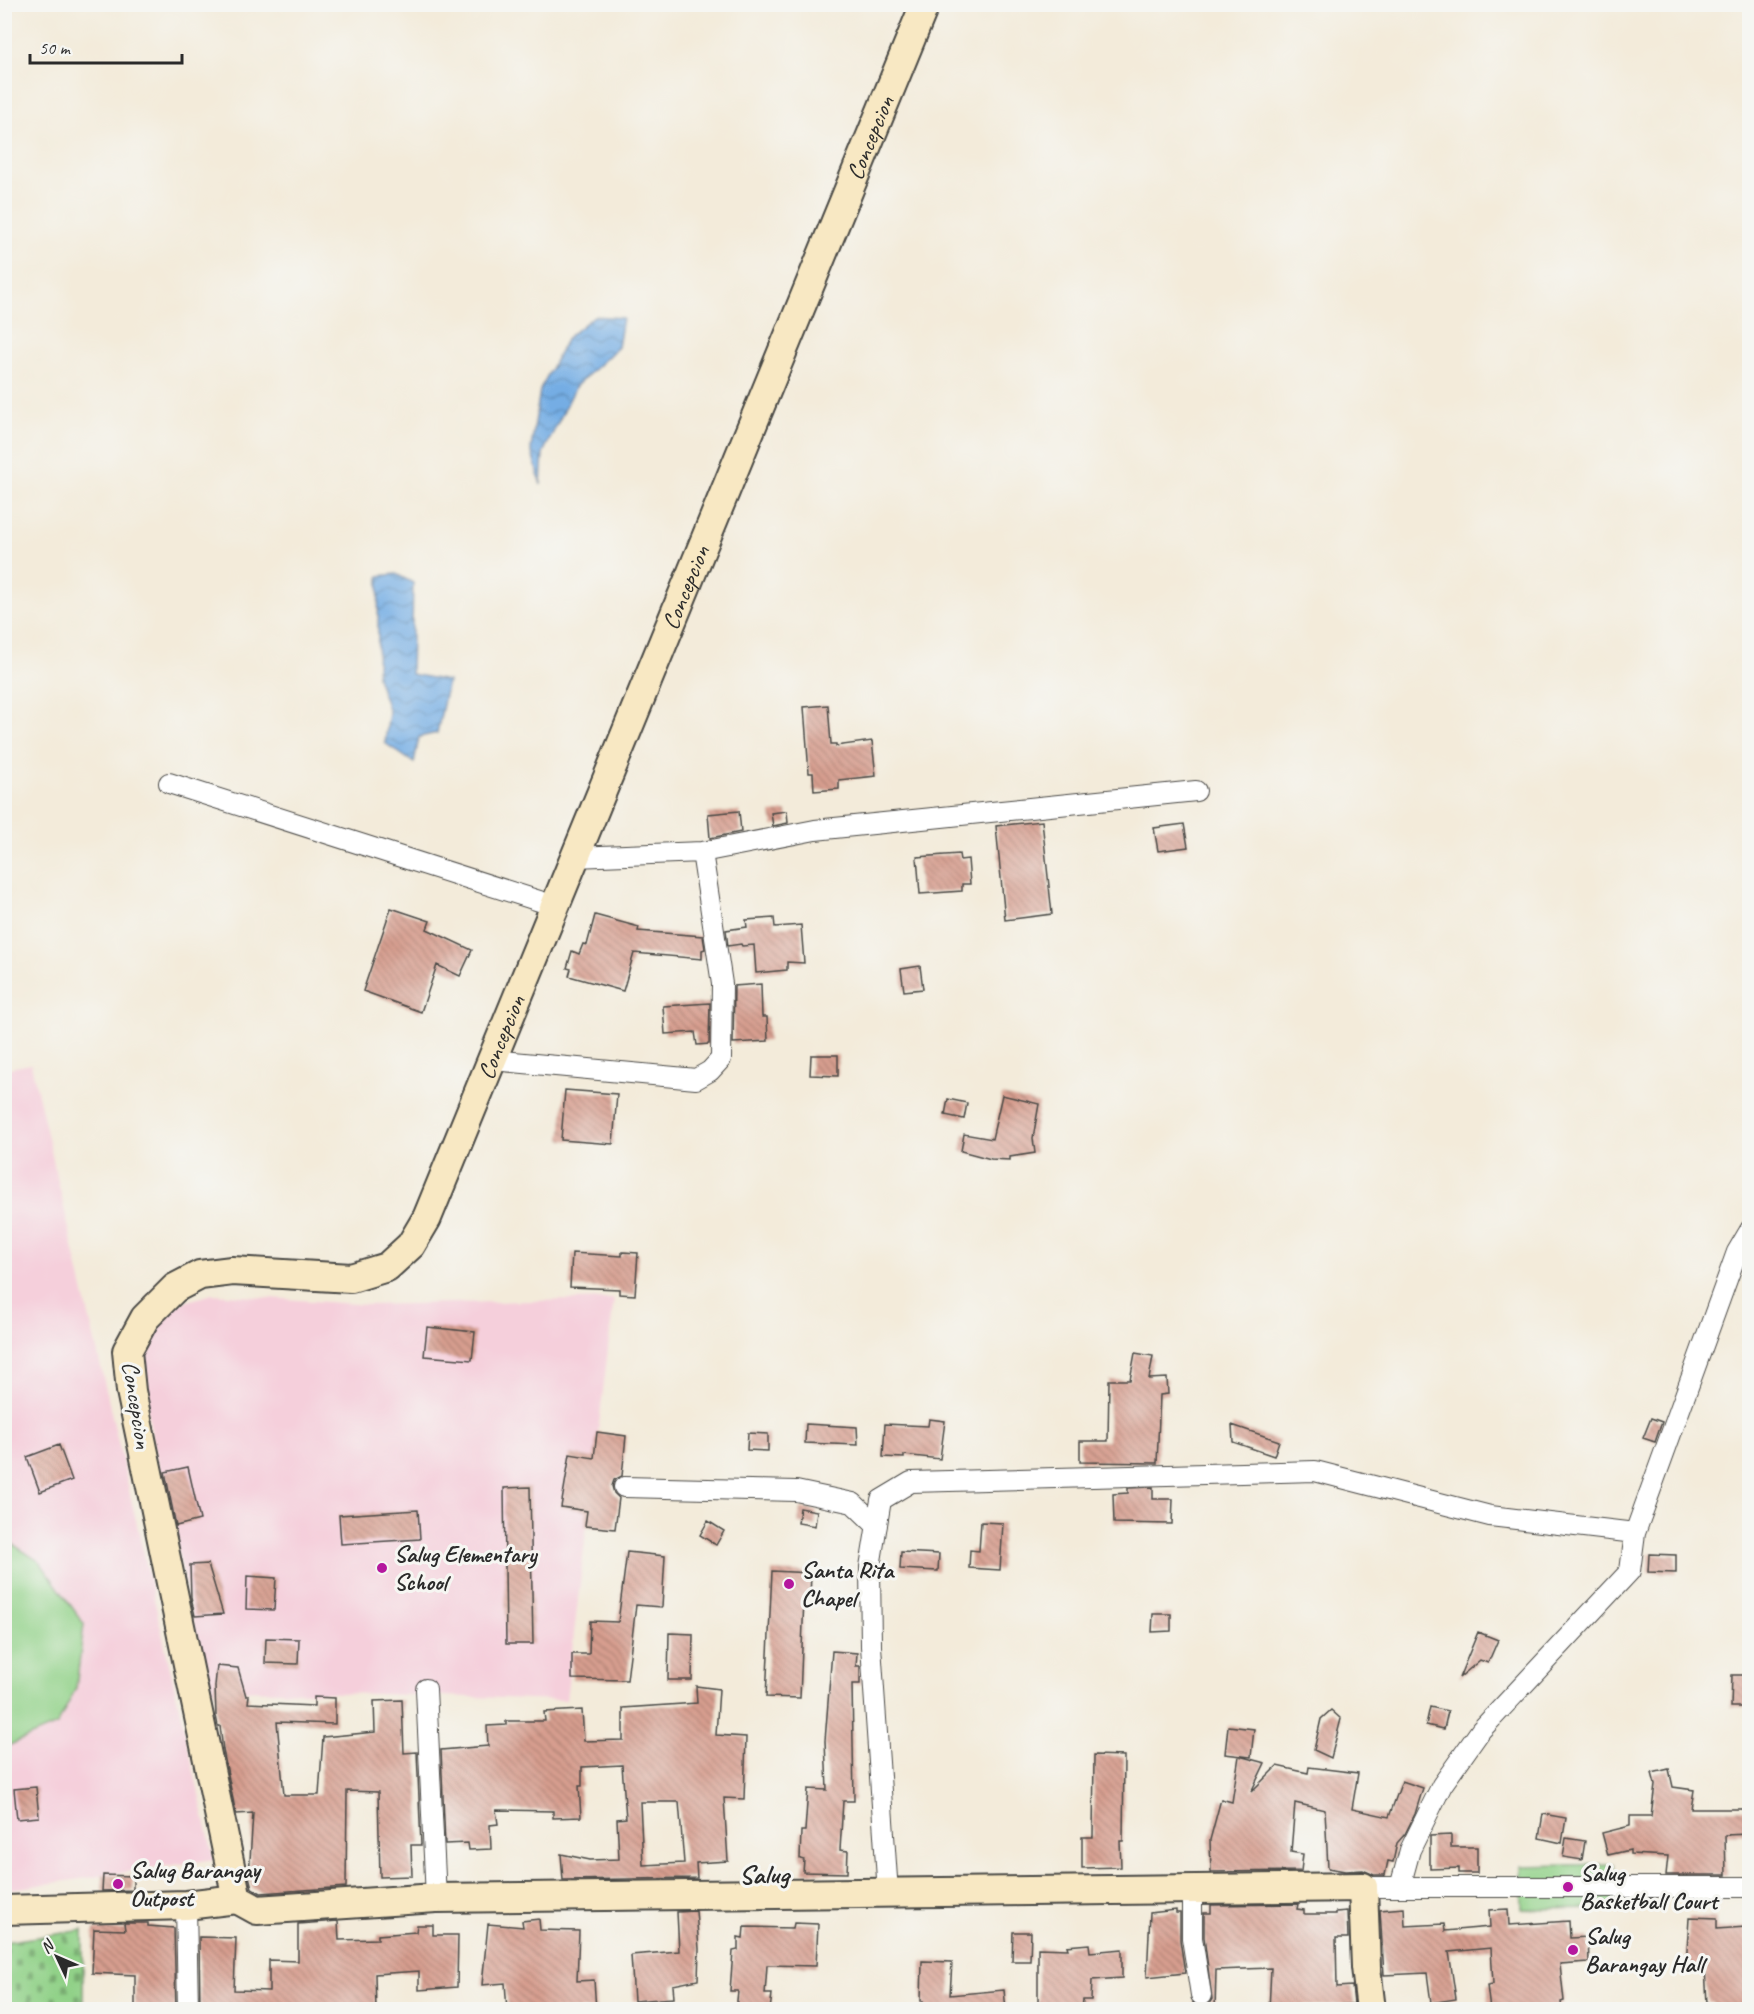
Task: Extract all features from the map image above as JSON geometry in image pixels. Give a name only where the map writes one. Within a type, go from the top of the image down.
[{"type":"main road","name":"Concepcion","points":[[237,1899],[131,1390],[127,1351],[145,1318],[175,1288],[200,1275],[232,1271],[351,1278],[387,1268],[411,1245],[428,1218],[925,4]]},
{"type":"main road","points":[[4,1910],[186,1905],[237,1899],[257,1910],[436,1898],[1363,1887],[1366,1967],[1371,2010]]},
{"type":"street","points":[[169,783],[555,906]]},
{"type":"street","points":[[575,857],[702,852],[815,830],[1196,791]]},
{"type":"street","points":[[492,1060],[696,1079],[710,1071],[721,1059],[722,984],[702,852]]},
{"type":"street","points":[[1400,1887],[1410,1850],[1442,1785],[1481,1731],[1578,1624],[1630,1571],[1635,1533],[1737,1252],[1749,1230]]},
{"type":"street","points":[[888,1893],[871,1646],[870,1567],[881,1500],[911,1482],[1315,1471],[1490,1516],[1635,1533]]},
{"type":"street","points":[[624,1487],[796,1491],[853,1503],[877,1526]]},
{"type":"street","points":[[426,1689],[436,1898]]},
{"type":"street","points":[[1363,1887],[1749,1887]]},
{"type":"street","points":[[1192,1889],[1192,1938],[1201,1995]]},
{"type":"street","points":[[186,1905],[188,2010]]},
{"type":"shaded area","points":[[31,1064],[214,1859],[5,1890],[4,1069]]},
{"type":"shaded area","name":"Salug Elementary School","points":[[213,1294],[369,1305],[614,1299],[566,1700],[209,1689],[154,1446],[140,1370],[156,1321],[181,1303]]},
{"type":"green space","points":[[5,1539],[40,1562],[84,1624],[76,1688],[57,1725],[5,1747]]},
{"type":"green space","name":"Salug Basketball Court","points":[[1614,1864],[1615,1908],[1522,1909],[1521,1866]]},
{"type":"green space","points":[[83,1930],[83,2009],[5,2009],[5,1942]]},
{"type":"water","points":[[594,316],[623,318],[618,347],[576,386],[543,453],[541,485],[531,449],[540,390],[567,338]]},
{"type":"water","points":[[396,574],[413,583],[411,674],[448,681],[437,733],[419,737],[414,763],[385,743],[389,712],[377,677],[379,576]]},
{"type":"building","points":[[828,705],[831,744],[836,744],[836,746],[872,741],[876,776],[839,780],[839,789],[814,791],[813,773],[809,773],[804,707]]},
{"type":"building","points":[[739,811],[741,832],[710,838],[708,814]]},
{"type":"building","points":[[787,811],[788,823],[773,826],[771,813]]},
{"type":"building","points":[[1042,821],[1052,914],[1005,920],[996,826]]},
{"type":"building","points":[[1184,824],[1188,847],[1158,851],[1154,828]]},
{"type":"building","points":[[959,854],[960,860],[968,859],[970,884],[962,884],[962,891],[920,894],[917,857]]},
{"type":"building","points":[[391,908],[430,921],[427,929],[472,950],[460,976],[437,965],[421,1012],[363,991]]},
{"type":"building","points":[[595,915],[639,927],[638,931],[703,936],[705,949],[702,950],[702,959],[634,953],[623,991],[569,976],[571,969],[567,968],[572,951],[579,954],[583,944],[587,945]]},
{"type":"building","points":[[774,918],[775,927],[801,925],[804,963],[787,962],[787,970],[756,973],[754,945],[728,946],[726,930],[747,927],[746,920]]},
{"type":"building","points":[[920,966],[923,989],[904,991],[901,969]]},
{"type":"building","points":[[761,984],[762,1017],[767,1017],[768,1041],[733,1043],[734,986]]},
{"type":"building","points":[[710,1003],[709,1044],[697,1045],[695,1032],[665,1034],[663,1006]]},
{"type":"building","points":[[811,1055],[838,1055],[838,1076],[810,1075]]},
{"type":"building","points":[[565,1090],[617,1094],[613,1144],[561,1140]]},
{"type":"building","points":[[1002,1095],[1039,1104],[1033,1138],[1035,1153],[1010,1157],[1010,1160],[991,1159],[961,1151],[964,1134],[992,1139]]},
{"type":"building","points":[[948,1099],[967,1103],[964,1119],[945,1115]]},
{"type":"building","points":[[622,1252],[638,1253],[635,1295],[619,1294],[619,1289],[570,1287],[572,1253],[622,1256]]},
{"type":"building","points":[[427,1327],[475,1332],[472,1360],[424,1356]]},
{"type":"building","points":[[1135,1353],[1153,1356],[1149,1379],[1167,1378],[1168,1394],[1160,1395],[1157,1463],[1080,1462],[1080,1441],[1108,1441],[1109,1380],[1130,1380]]},
{"type":"building","points":[[1651,1418],[1662,1422],[1655,1442],[1643,1438]]},
{"type":"building","points":[[929,1419],[945,1421],[940,1459],[904,1455],[904,1458],[883,1457],[885,1424],[928,1426]]},
{"type":"building","points":[[806,1424],[857,1427],[858,1445],[805,1443]]},
{"type":"building","points":[[1232,1425],[1279,1441],[1274,1456],[1233,1442]]},
{"type":"building","points":[[597,1432],[626,1436],[622,1476],[614,1480],[612,1486],[619,1498],[615,1529],[585,1526],[587,1511],[561,1507],[570,1454],[594,1458]]},
{"type":"building","points":[[748,1433],[768,1434],[768,1451],[747,1450]]},
{"type":"building","points":[[59,1445],[72,1480],[40,1492],[27,1457]]},
{"type":"building","points":[[188,1467],[200,1520],[176,1526],[165,1472]]},
{"type":"building","points":[[530,1487],[533,1644],[506,1644],[504,1488]]},
{"type":"building","points":[[1153,1487],[1153,1499],[1173,1499],[1172,1524],[1114,1523],[1113,1494],[1128,1493],[1128,1488]]},
{"type":"building","points":[[800,1508],[817,1511],[815,1526],[798,1523]]},
{"type":"building","points":[[418,1510],[420,1539],[341,1544],[339,1515]]},
{"type":"building","points":[[708,1521],[724,1531],[716,1545],[700,1535]]},
{"type":"building","points":[[981,1522],[1003,1523],[1000,1570],[969,1568],[970,1550],[979,1551]]},
{"type":"building","points":[[627,1552],[665,1556],[662,1607],[636,1605],[627,1680],[572,1679],[572,1654],[589,1654],[590,1621],[618,1622]]},
{"type":"building","points":[[901,1552],[939,1554],[938,1571],[900,1569]]},
{"type":"building","points":[[1649,1554],[1676,1555],[1676,1573],[1648,1572]]},
{"type":"building","points":[[208,1564],[223,1614],[195,1616],[191,1598],[190,1565]]},
{"type":"building","points":[[772,1571],[811,1573],[810,1598],[804,1598],[800,1698],[766,1697]]},
{"type":"building","points":[[247,1576],[276,1578],[274,1610],[246,1609]]},
{"type":"building","points":[[1153,1614],[1171,1614],[1171,1631],[1152,1632]]},
{"type":"building","points":[[1478,1632],[1498,1640],[1488,1663],[1480,1660],[1459,1678]]},
{"type":"building","points":[[669,1633],[693,1634],[692,1680],[668,1680]]},
{"type":"building","points":[[266,1638],[299,1639],[298,1664],[265,1663]]},
{"type":"building","points":[[832,1651],[857,1653],[856,1666],[860,1666],[860,1684],[852,1684],[854,1801],[843,1801],[840,1850],[848,1851],[847,1873],[803,1872],[804,1860],[800,1859],[801,1831],[805,1831],[808,1789],[827,1790],[825,1741]]},
{"type":"building","points":[[217,1666],[238,1668],[246,1696],[249,1696],[248,1703],[314,1706],[314,1697],[335,1698],[335,1724],[277,1722],[284,1795],[319,1795],[323,1737],[375,1732],[374,1701],[402,1700],[404,1753],[417,1752],[421,1845],[411,1845],[412,1876],[380,1877],[378,1792],[347,1791],[346,1887],[261,1893],[252,1888],[249,1876],[253,1813],[236,1814],[220,1726],[218,1726],[216,1716]]},
{"type":"building","points":[[1732,1675],[1749,1675],[1749,1707],[1731,1707]]},
{"type":"building","points":[[696,1686],[719,1689],[716,1735],[746,1737],[744,1799],[724,1798],[728,1861],[696,1863],[697,1878],[563,1880],[561,1854],[590,1860],[619,1859],[617,1819],[626,1818],[622,1765],[582,1767],[582,1786],[579,1786],[581,1817],[553,1818],[553,1811],[496,1810],[498,1824],[490,1825],[491,1849],[469,1850],[468,1843],[445,1844],[441,1750],[488,1746],[487,1726],[506,1725],[506,1721],[545,1721],[544,1712],[582,1710],[584,1741],[623,1740],[623,1708],[697,1703]],"holes":[[[640,1802],[679,1802],[684,1863],[643,1865]]]},
{"type":"building","points":[[1430,1707],[1448,1711],[1444,1729],[1426,1725]]},
{"type":"building","points":[[1331,1710],[1341,1719],[1331,1758],[1314,1750],[1321,1719]]},
{"type":"building","points":[[1228,1726],[1254,1729],[1251,1757],[1225,1754]]},
{"type":"building","points":[[1094,1755],[1124,1756],[1121,1867],[1082,1868],[1082,1837],[1093,1837]]},
{"type":"building","points":[[1239,1756],[1265,1763],[1251,1792],[1277,1766],[1308,1773],[1309,1767],[1358,1773],[1352,1809],[1389,1817],[1402,1781],[1423,1788],[1415,1814],[1405,1834],[1397,1843],[1393,1862],[1388,1861],[1385,1875],[1374,1875],[1363,1870],[1345,1871],[1328,1868],[1325,1810],[1295,1803],[1291,1852],[1303,1854],[1301,1871],[1211,1872],[1210,1840],[1221,1799],[1232,1802]]},
{"type":"building","points":[[1669,1769],[1673,1787],[1694,1790],[1691,1809],[1749,1809],[1749,1834],[1725,1835],[1726,1875],[1666,1875],[1668,1856],[1630,1854],[1630,1850],[1608,1855],[1602,1833],[1630,1826],[1630,1816],[1651,1816],[1655,1784],[1652,1773]]},
{"type":"building","points":[[36,1787],[39,1817],[17,1819],[14,1789]]},
{"type":"building","points":[[1543,1814],[1566,1818],[1562,1843],[1539,1838]]},
{"type":"building","points":[[1451,1835],[1451,1847],[1477,1847],[1477,1873],[1459,1873],[1459,1868],[1430,1869],[1430,1836]]},
{"type":"building","points":[[1566,1838],[1585,1841],[1582,1860],[1563,1857]]},
{"type":"building","name":"Salug Barangay Outpost","points":[[103,1875],[133,1876],[133,1890],[102,1891]]},
{"type":"building","points":[[1298,1904],[1297,1909],[1304,1910],[1304,1914],[1336,1914],[1336,1912],[1347,1911],[1348,1938],[1336,1938],[1337,1987],[1352,1986],[1354,2004],[1297,2007],[1297,2010],[1269,2010],[1271,1968],[1216,1970],[1215,2010],[1193,2010],[1193,2003],[1203,2007],[1212,1999],[1204,1937],[1204,1913],[1211,1913],[1211,1905]]},
{"type":"building","points":[[1404,1908],[1405,1926],[1444,1924],[1445,1931],[1490,1927],[1489,1910],[1508,1909],[1509,1925],[1569,1921],[1570,1938],[1588,1937],[1589,1962],[1560,1964],[1564,2001],[1561,2002],[1562,2010],[1490,2010],[1487,1985],[1493,1984],[1491,1948],[1449,1952],[1456,1999],[1431,2003],[1427,1973],[1384,1975],[1380,1910]]},
{"type":"building","points":[[1176,1910],[1176,1913],[1180,1913],[1180,1940],[1185,1973],[1147,1977],[1150,1913]]},
{"type":"building","points":[[696,1911],[699,1949],[698,1980],[673,1985],[674,1998],[634,2001],[631,1955],[679,1951],[677,1912]]},
{"type":"building","points":[[1689,1917],[1717,1918],[1717,1929],[1746,1927],[1749,1957],[1749,2010],[1713,2010],[1712,2003],[1707,2003],[1705,1968],[1686,1967]]},
{"type":"building","points":[[539,1919],[540,1930],[579,1931],[577,1981],[594,1980],[596,2010],[507,2010],[505,1983],[482,1985],[488,1924],[523,1927],[522,1921]]},
{"type":"building","points":[[338,1921],[339,1940],[378,1939],[378,1935],[416,1932],[417,1925],[433,1925],[433,1935],[458,1935],[457,1987],[419,1990],[419,1971],[375,1974],[376,2010],[200,2010],[199,1937],[236,1938],[234,1990],[269,1991],[269,1960],[298,1961],[298,1924]]},
{"type":"building","points":[[124,1923],[148,1923],[148,1926],[174,1928],[176,2010],[135,2010],[135,1975],[92,1973],[94,1929],[125,1930]]},
{"type":"building","points":[[794,1923],[818,1924],[816,1966],[767,1965],[765,1994],[772,1994],[770,2010],[736,2010],[738,1991],[730,1991],[733,1951],[738,1950],[738,1937],[743,1938],[744,1927],[793,1928]]},
{"type":"building","points":[[1013,1932],[1031,1932],[1030,1961],[1012,1961]]},
{"type":"building","points":[[1089,1944],[1090,1952],[1122,1949],[1122,1978],[1092,1980],[1091,2000],[1083,2000],[1082,2008],[1038,2006],[1038,1948],[1068,1949],[1067,1946]]},
{"type":"building","points":[[922,1961],[952,1962],[950,1995],[1004,1990],[1006,2010],[923,2010],[923,2001],[921,2001]]},
{"type":"place","name":"Salug Elementary School","points":[[382,1568]]},
{"type":"place","name":"Santa Rita Chapel","points":[[789,1584]]},
{"type":"place","name":"Salug Barangay Outpost","points":[[118,1884]]},
{"type":"place","name":"Salug Basketball Court","points":[[1568,1887]]},
{"type":"place","name":"Salug Barangay Hall","points":[[1573,1950]]},
{"type":"district","name":"Salug","points":[[764,1874]]}]
